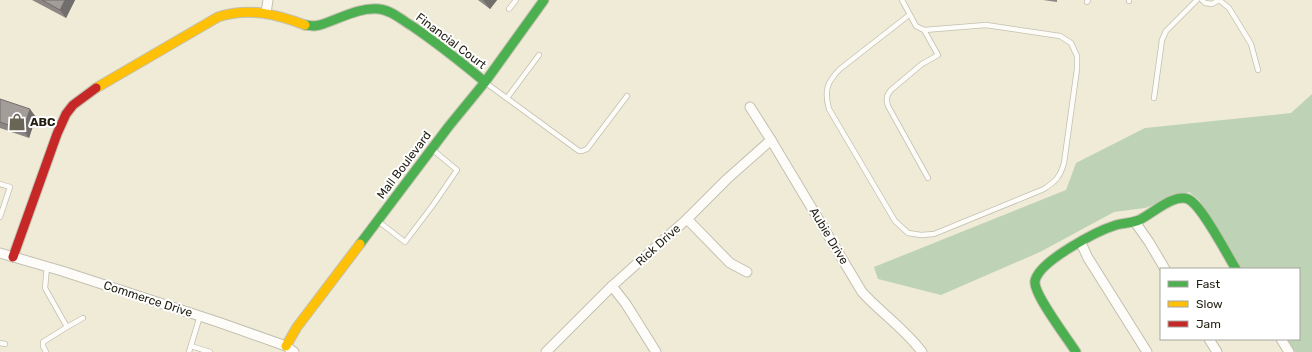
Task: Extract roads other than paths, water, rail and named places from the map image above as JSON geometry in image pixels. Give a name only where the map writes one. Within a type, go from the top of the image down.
[{"type":"street","points":[[266,13],[268,0]]},
{"type":"street","name":"Mall Boulevard","points":[[286,346],[297,327],[431,149],[485,82],[527,25],[542,1]]},
{"type":"street","name":"Financial Court","points":[[13,256],[66,114],[90,91],[228,12],[240,11],[266,13],[310,26],[321,25],[362,11],[382,9],[408,23],[460,61],[485,82]]},
{"type":"street","name":"Aubie Drive","points":[[750,107],[772,140],[862,292],[905,333],[922,352]]},
{"type":"street","name":"Rick Drive","points":[[546,352],[612,286],[687,218],[727,179],[772,140]]},
{"type":"street","points":[[1076,352],[1043,302],[1035,283],[1041,270],[1050,262],[1112,226],[1135,222],[1176,198],[1188,198],[1198,206],[1235,268]]},
{"type":"street","points":[[687,218],[730,263],[747,272]]},
{"type":"street","points":[[1135,222],[1164,268]]},
{"type":"street","points":[[1081,243],[1092,264],[1147,352]]},
{"type":"street","name":"Commerce Drive","points":[[0,253],[47,266],[200,316],[286,346],[294,352]]},
{"type":"street","points":[[612,286],[626,304],[656,352]]},
{"type":"street","points":[[1210,340],[1217,352]]},
{"type":"street","points":[[1282,340],[1288,352]]},
{"type":"lane","points":[[509,9],[516,0]]},
{"type":"lane","points":[[902,0],[916,26],[924,30],[986,25],[1060,36],[1071,43],[1077,56],[1077,68],[1064,163],[1061,174],[1054,183],[1044,190],[934,234],[921,235],[908,232],[895,221],[829,109],[826,99],[827,88],[832,78],[840,69],[909,15]]},
{"type":"lane","points":[[1154,98],[1162,40],[1166,31],[1198,0]]},
{"type":"lane","points":[[1202,0],[1205,3],[1212,4],[1219,0],[1229,8],[1251,44],[1258,70]]},
{"type":"lane","points":[[924,30],[938,55],[922,64],[891,90],[887,95],[887,101],[888,106],[928,178]]},
{"type":"lane","points":[[508,98],[539,55]]},
{"type":"lane","points":[[485,82],[579,151],[587,149],[627,96]]},
{"type":"lane","points":[[377,221],[405,242],[428,212],[457,170],[431,149]]},
{"type":"lane","points":[[0,184],[10,187],[0,217]]},
{"type":"lane","points":[[47,266],[45,288],[67,327]]},
{"type":"lane","points":[[189,352],[200,316]]},
{"type":"lane","points":[[46,352],[43,342],[84,318]]},
{"type":"lane","points":[[191,346],[210,352]]},
{"type":"place","name":"ABC","points":[[17,122]]}]
